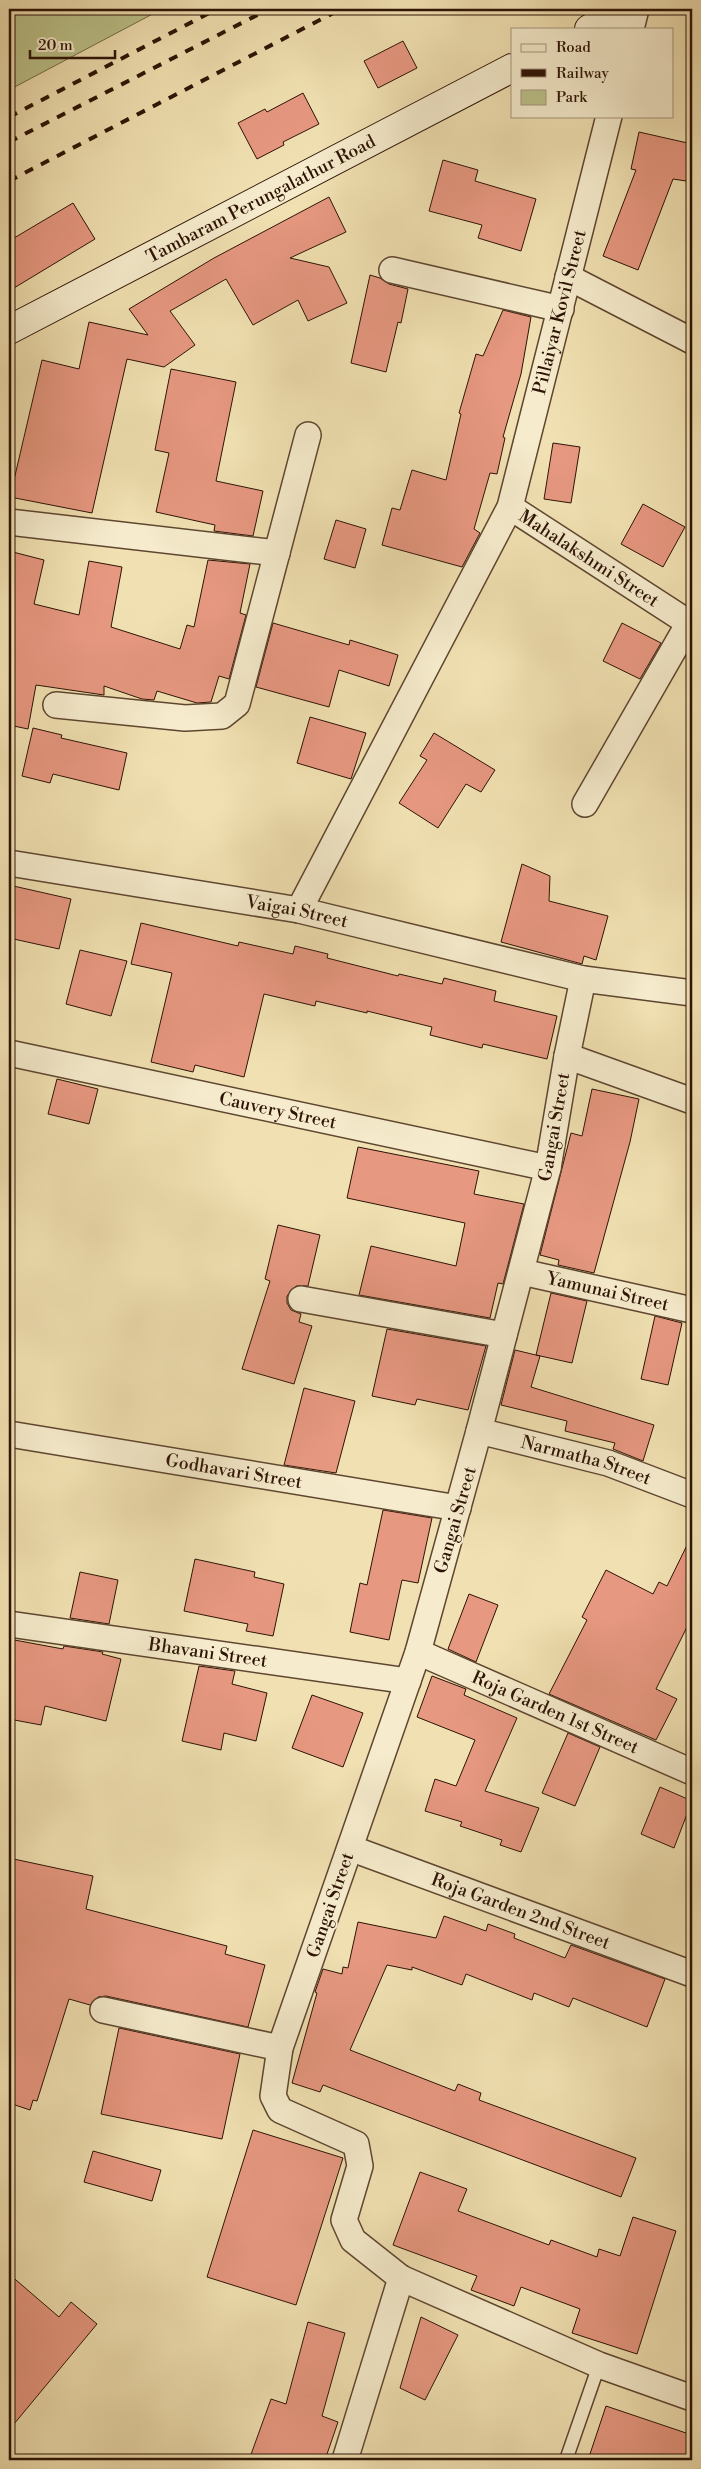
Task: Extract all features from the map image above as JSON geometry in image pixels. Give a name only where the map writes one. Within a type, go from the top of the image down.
[{"type":"street","points":[[591,28],[627,9]]},
{"type":"street","points":[[631,28],[636,9]]},
{"type":"street","name":"Tambaram Perungalathur Road","points":[[10,334],[511,69]]},
{"type":"street","name":"Pillaiyar Kovil Street","points":[[299,910],[510,508],[608,118]]},
{"type":"street","points":[[392,270],[561,309]]},
{"type":"street","points":[[568,277],[692,341]]},
{"type":"street","points":[[56,706],[185,718],[222,716],[237,704],[308,434]]},
{"type":"street","name":"Mahalakshmi Street","points":[[510,508],[691,624]]},
{"type":"street","points":[[9,522],[277,553]]},
{"type":"street","points":[[585,804],[691,624]]},
{"type":"street","name":"Vaigai Street","points":[[9,863],[299,910],[583,979],[692,993]]},
{"type":"street","name":"Gangai Street","points":[[401,2278],[354,2240],[344,2220],[360,2166],[356,2144],[280,2110],[273,2096],[280,2048],[418,1652],[458,1508],[548,1168],[566,1056],[583,979]]},
{"type":"street","name":"Cauvery Street","points":[[9,1053],[548,1168]]},
{"type":"street","points":[[566,1056],[692,1102]]},
{"type":"street","name":"Yamunai Street","points":[[522,1272],[692,1310]]},
{"type":"street","points":[[301,1299],[504,1335]]},
{"type":"street","name":"Narmatha Street","points":[[479,1430],[608,1463],[692,1495]]},
{"type":"street","name":"Godhavari Street","points":[[9,1434],[458,1508]]},
{"type":"street","name":"Bhavani Street","points":[[9,1624],[408,1681]]},
{"type":"street","name":"Roja Garden 1st Street","points":[[418,1652],[692,1772]]},
{"type":"street","name":"Roja Garden 2nd Street","points":[[350,1848],[692,1974]]},
{"type":"street","points":[[103,2010],[280,2048]]},
{"type":"street","points":[[345,2460],[401,2278],[599,2365],[692,2398]]},
{"type":"lane","points":[[566,2460],[599,2365]]},
{"type":"green space","points":[[9,9],[162,9],[9,90]]},
{"type":"building","points":[[403,41],[417,68],[378,88],[364,61]]},
{"type":"building","points":[[303,93],[319,124],[283,142],[284,145],[257,159],[238,123],[265,109],[267,112]]},
{"type":"building","points":[[639,132],[692,144],[692,152],[686,181],[673,179],[638,270],[603,256],[636,170],[631,169]]},
{"type":"building","points":[[443,160],[478,170],[475,181],[536,199],[521,251],[478,238],[482,225],[429,211]]},
{"type":"building","points":[[329,197],[346,232],[290,258],[329,267],[347,303],[308,321],[298,300],[253,325],[226,279],[170,311],[195,345],[164,367],[127,359],[92,513],[10,497],[42,360],[79,369],[89,322],[148,335],[129,309],[214,258]]},
{"type":"building","points":[[73,203],[95,239],[9,291],[9,241]]},
{"type":"building","points":[[370,275],[380,278],[389,284],[408,289],[401,323],[398,322],[386,372],[351,363]]},
{"type":"building","points":[[503,310],[531,317],[521,374],[503,437],[505,438],[497,474],[490,473],[474,529],[480,533],[462,567],[382,545],[392,508],[400,510],[412,470],[446,480],[461,414],[459,413],[476,354],[483,356]]},
{"type":"building","points":[[171,369],[236,382],[216,481],[263,491],[253,536],[214,531],[215,525],[156,512],[169,453],[155,450]]},
{"type":"building","points":[[553,443],[580,447],[571,503],[544,499]]},
{"type":"building","points":[[643,504],[685,527],[663,567],[621,544]]},
{"type":"building","points":[[336,520],[366,529],[355,568],[324,559]]},
{"type":"building","points":[[9,551],[44,560],[34,604],[79,615],[89,561],[122,567],[111,627],[180,649],[187,625],[194,627],[208,560],[250,564],[240,613],[246,615],[229,679],[219,676],[211,702],[197,703],[157,691],[154,700],[142,699],[104,686],[104,695],[36,685],[28,729],[9,725]]},
{"type":"building","points":[[273,623],[349,645],[350,640],[398,655],[389,686],[339,670],[329,707],[256,687]]},
{"type":"building","points":[[622,623],[661,643],[640,679],[603,661]]},
{"type":"building","points":[[310,717],[366,733],[351,779],[297,763]]},
{"type":"building","points":[[33,728],[62,735],[61,738],[127,753],[119,790],[53,774],[50,783],[22,776]]},
{"type":"building","points":[[434,733],[495,770],[481,792],[466,784],[438,828],[399,803],[427,760],[420,756]]},
{"type":"building","points":[[522,864],[550,876],[549,901],[608,916],[596,960],[584,956],[582,964],[501,942]]},
{"type":"building","points":[[9,885],[71,899],[59,949],[9,938]]},
{"type":"building","points":[[141,923],[238,946],[239,942],[293,954],[295,946],[328,954],[327,958],[398,976],[399,974],[442,984],[444,978],[496,991],[494,1001],[557,1016],[547,1059],[483,1044],[482,1048],[430,1035],[432,1027],[367,1011],[367,1013],[316,1001],[315,1006],[264,994],[244,1077],[195,1065],[193,1072],[151,1062],[172,973],[131,964]]},
{"type":"building","points":[[80,950],[127,961],[111,1016],[66,1004]]},
{"type":"building","points":[[57,1079],[98,1089],[89,1124],[48,1114]]},
{"type":"building","points":[[592,1089],[639,1099],[630,1142],[594,1273],[558,1265],[559,1260],[540,1255],[571,1133],[582,1136]]},
{"type":"building","points":[[358,1147],[479,1171],[474,1194],[524,1204],[503,1284],[498,1283],[490,1318],[359,1295],[371,1246],[456,1266],[465,1223],[347,1198]]},
{"type":"building","points":[[278,1225],[320,1235],[308,1286],[296,1286],[287,1296],[287,1303],[291,1310],[301,1314],[299,1322],[312,1326],[294,1384],[242,1369],[270,1281],[265,1279]]},
{"type":"building","points":[[551,1293],[587,1301],[572,1363],[536,1355]]},
{"type":"building","points":[[655,1316],[682,1323],[668,1385],[641,1379]]},
{"type":"building","points":[[387,1329],[486,1346],[468,1410],[417,1399],[415,1405],[372,1396]]},
{"type":"building","points":[[515,1350],[540,1356],[531,1387],[654,1425],[643,1461],[613,1449],[615,1443],[565,1431],[567,1421],[501,1405]]},
{"type":"building","points":[[304,1388],[355,1401],[336,1473],[284,1465]]},
{"type":"building","points":[[383,1510],[432,1518],[418,1583],[402,1580],[389,1640],[350,1632],[360,1583],[367,1585]]},
{"type":"building","points":[[692,1535],[692,1617],[656,1689],[677,1699],[656,1740],[549,1694],[587,1620],[582,1617],[606,1570],[653,1594],[659,1582],[667,1586]]},
{"type":"building","points":[[195,1559],[255,1572],[254,1577],[284,1584],[273,1636],[246,1631],[248,1624],[184,1611]]},
{"type":"building","points":[[80,1572],[118,1580],[109,1624],[70,1618]]},
{"type":"building","points":[[469,1594],[498,1605],[476,1662],[448,1649]]},
{"type":"building","points":[[9,1639],[63,1649],[64,1646],[103,1652],[102,1654],[121,1659],[106,1721],[45,1706],[41,1725],[9,1719]]},
{"type":"building","points":[[199,1666],[235,1671],[232,1684],[267,1693],[256,1741],[224,1733],[221,1750],[182,1741]]},
{"type":"building","points":[[432,1676],[466,1689],[464,1695],[517,1718],[485,1791],[539,1808],[521,1852],[500,1845],[502,1840],[460,1826],[462,1822],[425,1811],[435,1779],[456,1786],[475,1740],[417,1717]]},
{"type":"building","points":[[312,1695],[363,1713],[343,1767],[292,1748]]},
{"type":"building","points":[[568,1733],[600,1747],[575,1806],[542,1793]]},
{"type":"building","points":[[660,1787],[692,1801],[674,1848],[641,1834]]},
{"type":"building","points":[[9,1858],[93,1876],[86,1909],[227,1946],[225,1954],[265,1965],[248,2027],[106,1996],[98,1997],[90,2005],[69,1999],[37,2101],[33,2100],[30,2110],[9,2103]]},
{"type":"building","points":[[444,1916],[486,1931],[488,1924],[515,1934],[514,1938],[565,1958],[571,1945],[665,1979],[647,2027],[573,1998],[569,2007],[534,1993],[532,2000],[466,1974],[462,1985],[412,1967],[412,1970],[387,1965],[350,2050],[455,2091],[458,2084],[481,2093],[479,2100],[636,2158],[621,2197],[323,2085],[320,2092],[292,2083],[317,1993],[315,1992],[323,1969],[342,1974],[343,1967],[348,1968],[358,1922],[436,1938]]},
{"type":"building","points":[[119,2028],[240,2054],[222,2139],[101,2114]]},
{"type":"building","points":[[253,2130],[343,2158],[296,2305],[207,2277]]},
{"type":"building","points":[[93,2151],[161,2170],[152,2201],[84,2182]]},
{"type":"building","points":[[420,2172],[467,2189],[458,2211],[549,2245],[551,2240],[597,2257],[599,2249],[620,2256],[633,2217],[676,2231],[637,2354],[572,2333],[580,2309],[521,2287],[514,2306],[471,2290],[477,2276],[393,2245]]},
{"type":"building","points":[[9,2274],[59,2317],[71,2302],[97,2324],[9,2430]]},
{"type":"building","points":[[421,2317],[458,2335],[425,2400],[400,2388]]},
{"type":"building","points":[[308,2322],[345,2333],[322,2416],[338,2422],[325,2460],[249,2460],[271,2399],[286,2404]]},
{"type":"building","points":[[606,2406],[692,2435],[692,2460],[588,2460]]},
{"type":"railway","points":[[9,117],[217,9]]},
{"type":"railway","points":[[9,142],[269,9]]},
{"type":"railway","points":[[9,181],[341,9]]}]
